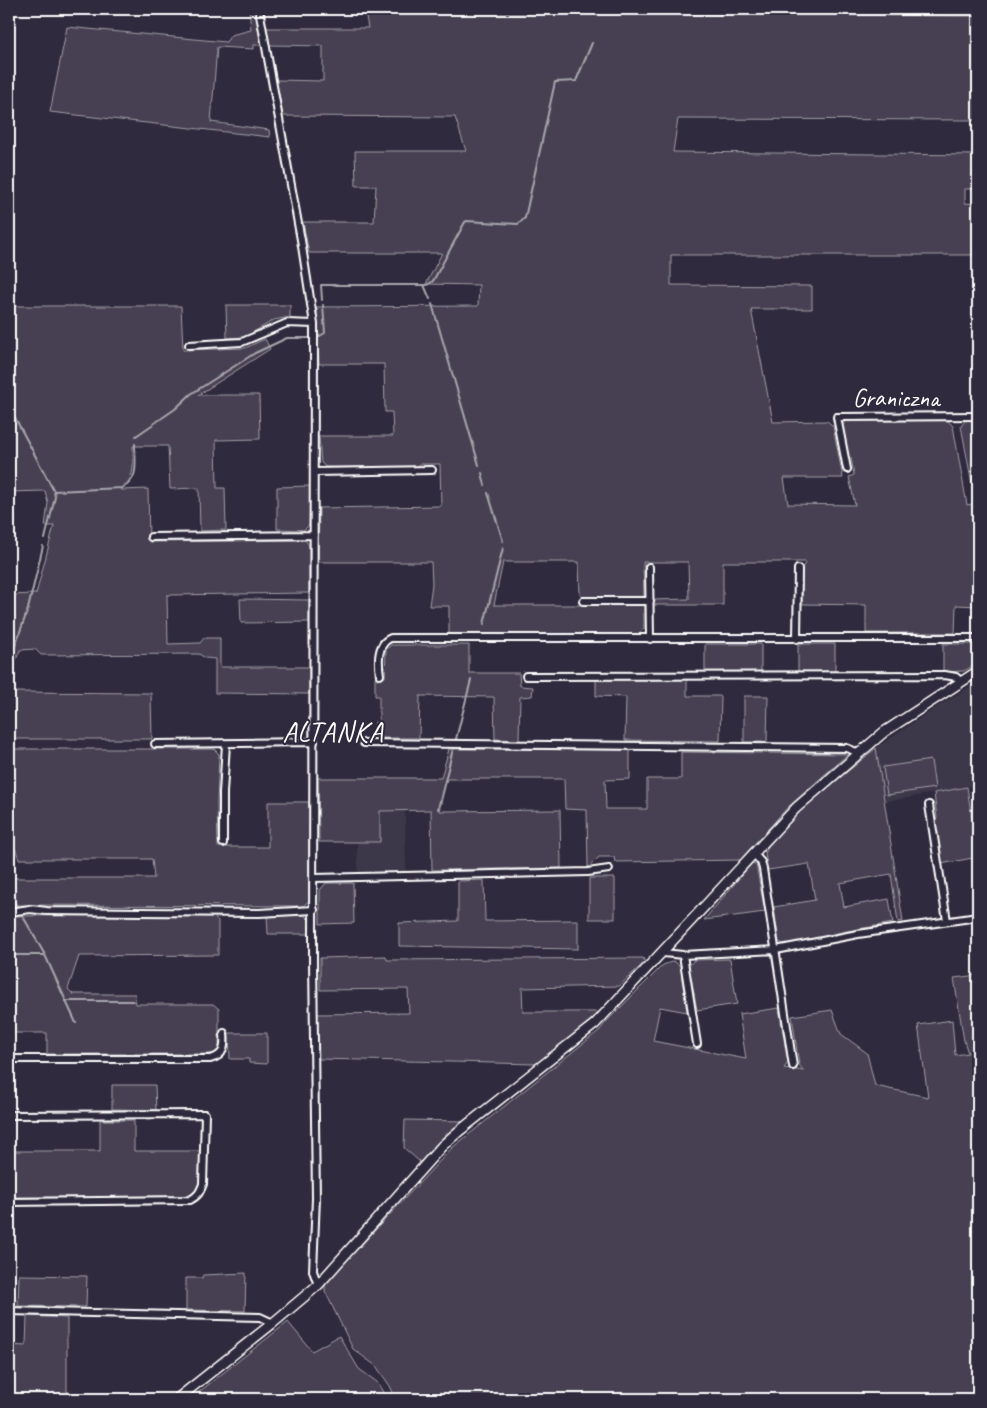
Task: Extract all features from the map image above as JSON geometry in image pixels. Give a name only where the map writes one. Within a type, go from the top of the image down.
[{"type":"street","points":[[259,9],[301,240],[314,324],[316,1198],[313,1271],[318,1285]]},
{"type":"street","points":[[190,345],[242,342],[287,323],[314,324]]},
{"type":"street","name":"Graniczna","points":[[847,468],[837,417],[978,416]]},
{"type":"street","points":[[315,472],[432,470]]},
{"type":"street","points":[[151,538],[314,535]]},
{"type":"street","points":[[650,567],[650,639]]},
{"type":"street","points":[[798,569],[798,639]]},
{"type":"street","points":[[584,601],[650,601]]},
{"type":"street","points":[[380,675],[382,645],[387,639],[391,638],[978,638]]},
{"type":"street","points":[[177,1399],[318,1285],[452,1136],[590,1028],[663,953],[796,808],[857,754],[894,725],[978,671]]},
{"type":"street","points":[[526,676],[945,675],[956,677],[962,682]]},
{"type":"street","points":[[155,744],[314,742]]},
{"type":"street","points":[[364,743],[847,748],[857,754]]},
{"type":"street","points":[[223,843],[226,744]]},
{"type":"street","points":[[928,805],[947,921]]},
{"type":"street","points":[[753,853],[761,862],[763,869],[793,1066]]},
{"type":"street","points":[[314,878],[588,872],[608,869]]},
{"type":"street","points":[[9,912],[30,909],[47,912],[259,912],[314,910]]},
{"type":"street","points":[[663,953],[683,955],[776,950],[850,936],[978,917]]},
{"type":"street","points":[[683,955],[697,1044]]},
{"type":"street","points":[[9,1059],[210,1059],[218,1057],[224,1050],[224,1033]]},
{"type":"street","points":[[9,1114],[205,1114],[203,1184],[196,1197],[190,1200],[9,1202]]},
{"type":"street","points":[[9,1311],[260,1317],[273,1323]]},
{"type":"shaded area","points":[[249,9],[255,9],[261,45],[254,45],[254,49],[217,47],[211,122],[269,130],[270,137],[50,112],[67,27],[226,42],[231,35],[251,30]]},
{"type":"shaded area","points":[[271,9],[375,9],[376,11],[417,12],[978,16],[978,120],[678,119],[673,152],[978,155],[978,189],[965,189],[965,203],[978,204],[978,255],[671,255],[671,285],[812,286],[812,309],[751,309],[773,422],[827,421],[833,426],[843,478],[784,478],[788,504],[855,505],[849,477],[854,475],[851,458],[848,458],[841,426],[846,421],[947,420],[953,426],[967,505],[978,503],[978,606],[956,605],[955,633],[866,633],[866,605],[802,604],[802,568],[806,562],[723,562],[723,605],[654,605],[653,600],[689,599],[688,562],[643,562],[644,596],[640,599],[583,599],[580,595],[579,562],[503,562],[494,605],[644,605],[644,629],[638,634],[449,634],[449,606],[429,606],[432,584],[431,562],[318,562],[319,508],[441,506],[440,464],[420,464],[414,468],[326,467],[321,463],[319,436],[393,436],[392,412],[385,412],[384,364],[319,364],[317,307],[478,306],[479,285],[426,284],[442,253],[309,253],[303,222],[374,222],[376,186],[356,186],[355,151],[466,151],[455,117],[283,116],[276,80],[323,81],[323,46],[270,45],[266,28],[368,28],[365,11]]},
{"type":"shaded area","points":[[226,305],[290,305],[290,317],[274,320],[245,337],[227,338]]},
{"type":"shaded area","points":[[9,306],[181,306],[183,350],[245,348],[265,339],[270,349],[198,395],[259,395],[260,439],[216,440],[217,488],[225,488],[226,530],[200,531],[199,488],[170,489],[168,446],[133,446],[131,475],[121,490],[148,489],[149,542],[305,540],[309,545],[309,593],[167,595],[168,644],[200,643],[204,638],[220,638],[220,667],[309,667],[309,694],[215,693],[215,659],[205,658],[199,654],[41,655],[35,649],[20,650],[16,660],[13,660],[9,673],[9,595],[36,594],[54,526],[45,526],[48,503],[45,491],[9,492]]},
{"type":"shaded area","points":[[966,420],[978,420],[978,500],[975,484],[972,484],[961,426]]},
{"type":"shaded area","points":[[310,486],[309,525],[304,530],[277,529],[277,487]]},
{"type":"shaded area","points":[[240,599],[309,600],[309,622],[241,623]]},
{"type":"shaded area","points":[[705,644],[761,644],[761,673],[705,673]]},
{"type":"shaded area","points":[[798,644],[835,644],[835,673],[798,673]]},
{"type":"shaded area","points":[[943,644],[978,644],[978,663],[964,671],[943,672]]},
{"type":"shaded area","points":[[391,645],[469,645],[469,673],[519,673],[520,686],[533,687],[532,696],[520,697],[519,740],[495,739],[494,697],[420,696],[419,738],[382,738],[380,735],[375,735],[375,722],[379,722],[379,696],[375,696],[375,677],[385,677],[386,650]]},
{"type":"shaded area","points":[[596,679],[687,679],[687,696],[721,696],[720,741],[625,740],[626,697],[596,696]]},
{"type":"shaded area","points":[[978,682],[978,785],[884,802],[876,748],[938,706]]},
{"type":"shaded area","points":[[9,692],[151,693],[152,739],[9,739]]},
{"type":"shaded area","points":[[744,696],[768,696],[767,742],[744,742]]},
{"type":"shaded area","points":[[876,748],[903,921],[898,922],[891,874],[840,883],[844,907],[889,899],[893,923],[786,945],[779,942],[774,907],[815,900],[809,864],[768,870],[765,854],[768,846],[800,811]]},
{"type":"shaded area","points":[[11,749],[214,749],[219,754],[218,847],[268,847],[268,802],[309,802],[309,901],[303,906],[9,905],[9,878],[154,878],[152,859],[19,859],[15,848],[9,848],[9,751]]},
{"type":"shaded area","points":[[449,749],[630,750],[630,779],[605,780],[606,809],[647,809],[647,779],[681,779],[681,752],[848,754],[787,808],[740,860],[615,862],[614,857],[599,857],[588,868],[587,810],[565,809],[564,779],[447,779],[439,811],[560,810],[561,868],[432,870],[431,810],[380,811],[380,842],[319,842],[318,778],[441,778]]},
{"type":"shaded area","points":[[931,760],[935,788],[887,795],[883,767]]},
{"type":"shaded area","points":[[967,787],[978,857],[941,864],[935,822],[937,818],[934,793]]},
{"type":"shaded area","points":[[405,810],[406,871],[358,872],[357,842],[380,842],[380,811]]},
{"type":"shaded area","points":[[752,863],[756,864],[765,912],[704,920]]},
{"type":"shaded area","points":[[589,878],[615,878],[615,919],[589,919]]},
{"type":"shaded area","points":[[484,880],[485,921],[578,920],[578,949],[399,946],[399,923],[458,921],[458,881]]},
{"type":"shaded area","points":[[326,883],[353,883],[354,923],[320,924],[320,890]]},
{"type":"shaded area","points":[[213,915],[218,921],[218,955],[79,956],[68,989],[73,994],[135,994],[136,1004],[213,1004],[219,1009],[219,1049],[214,1054],[47,1054],[47,1033],[9,1033],[9,916]]},
{"type":"shaded area","points":[[304,915],[309,920],[309,934],[268,934],[267,916]]},
{"type":"shaded area","points":[[386,956],[387,960],[643,958],[645,962],[619,986],[522,988],[523,1012],[599,1012],[587,1025],[538,1064],[318,1059],[317,1014],[409,1013],[408,989],[320,990],[320,958]]},
{"type":"shaded area","points":[[730,959],[737,1004],[697,1010],[689,966],[694,960]]},
{"type":"shaded area","points":[[674,961],[680,966],[687,1012],[660,1007],[653,1041],[746,1059],[739,1014],[779,1008],[788,1063],[784,1068],[804,1071],[799,1065],[792,1016],[832,1010],[841,1034],[867,1053],[875,1086],[928,1097],[918,1025],[952,1020],[955,1055],[968,1053],[964,1041],[954,978],[978,975],[978,1399],[396,1399],[390,1386],[376,1366],[353,1349],[325,1291],[325,1284],[452,1148],[600,1030],[663,965]]},
{"type":"shaded area","points":[[229,1033],[267,1033],[267,1064],[249,1063],[249,1059],[230,1059]]},
{"type":"shaded area","points":[[112,1085],[155,1085],[156,1110],[112,1109]]},
{"type":"shaded area","points":[[100,1120],[134,1120],[134,1151],[200,1151],[199,1191],[191,1198],[9,1197],[9,1151],[100,1151]]},
{"type":"shaded area","points":[[405,1120],[462,1121],[444,1136],[420,1162],[404,1148]]},
{"type":"shaded area","points":[[246,1273],[245,1311],[186,1310],[186,1278],[202,1278],[203,1275]]},
{"type":"shaded area","points":[[19,1275],[87,1276],[86,1307],[18,1306]]},
{"type":"shaded area","points":[[27,1316],[67,1318],[67,1392],[69,1392],[69,1399],[9,1399],[9,1345],[26,1346]]},
{"type":"shaded area","points":[[288,1322],[312,1351],[339,1336],[359,1369],[377,1382],[387,1399],[190,1399]]},
{"type":"shaded area","points":[[110,1394],[170,1395],[164,1399],[109,1399]]},
{"type":"waterway","points":[[322,300],[321,285],[427,285],[433,281],[465,222],[518,224],[525,218],[555,82],[576,81],[592,43]]},
{"type":"waterway","points":[[424,285],[430,299]]},
{"type":"waterway","points":[[432,304],[479,465]]},
{"type":"waterway","points":[[318,337],[325,333],[323,305]]},
{"type":"waterway","points":[[136,436],[175,409],[191,394],[255,353],[287,338],[310,338]]},
{"type":"waterway","points":[[9,394],[13,414],[54,491],[122,488],[132,480],[134,475],[136,463],[135,444]]},
{"type":"waterway","points":[[482,473],[485,485]]},
{"type":"waterway","points":[[45,539],[55,497],[54,491]]},
{"type":"waterway","points":[[488,493],[503,541]]},
{"type":"waterway","points":[[9,663],[28,609],[43,546]]},
{"type":"waterway","points":[[484,624],[503,548]]},
{"type":"waterway","points":[[456,739],[471,680]]},
{"type":"waterway","points":[[438,809],[453,749]]},
{"type":"waterway","points":[[9,894],[18,908]]},
{"type":"waterway","points":[[21,913],[45,955],[76,1023]]},
{"type":"waterway","points":[[9,955],[45,955]]},
{"type":"waterway","points":[[67,1001],[133,1001]]},
{"type":"district","name":"ALTANKA","points":[[333,731]]}]
